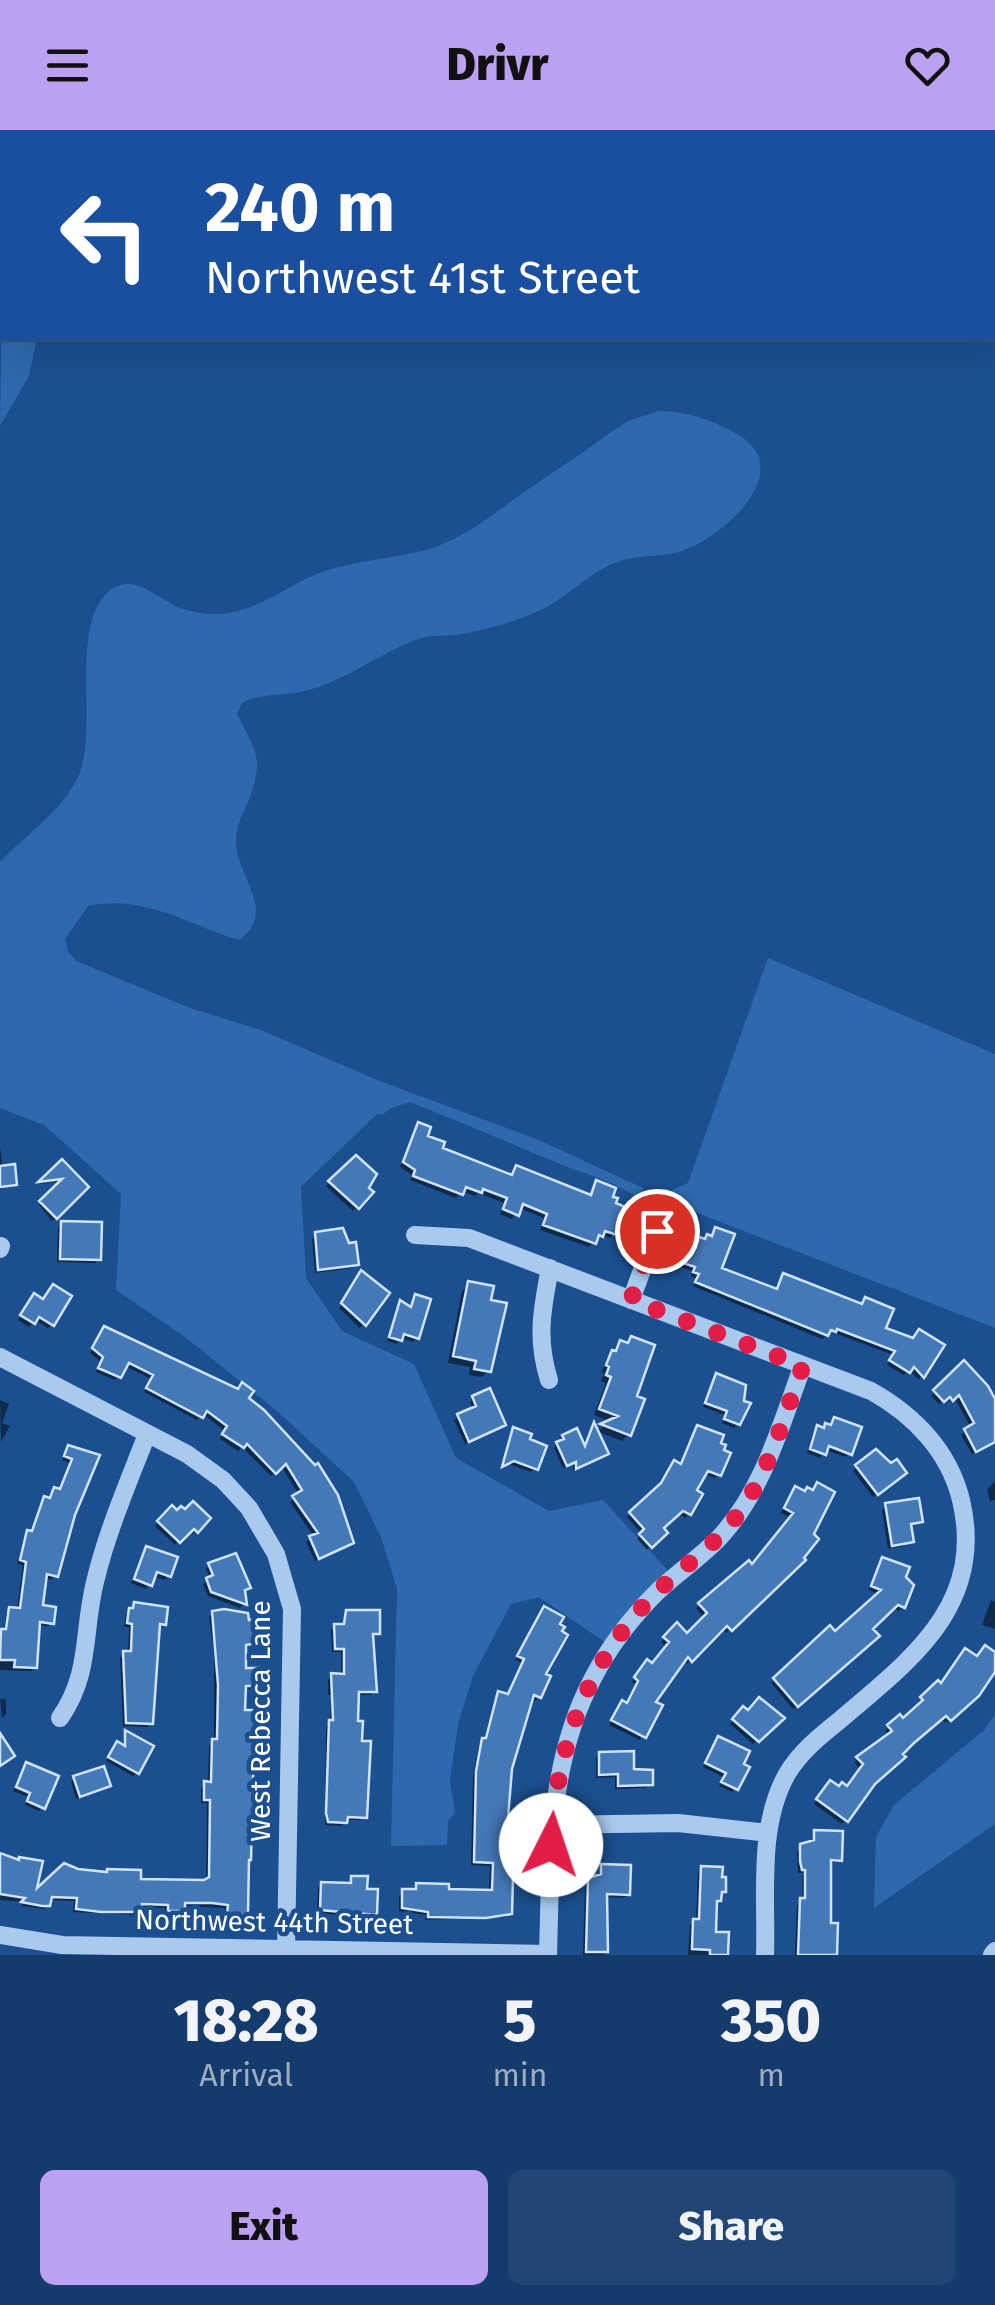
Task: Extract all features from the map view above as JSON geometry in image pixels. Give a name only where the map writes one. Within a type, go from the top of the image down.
[{"type":"street","points":[[631,1300],[666,1205]]},
{"type":"street","points":[[416,1235],[470,1238],[871,1391],[903,1411],[928,1436],[955,1480],[963,1509],[965,1543],[962,1574],[951,1605],[914,1656],[801,1754],[780,1788],[768,1832],[766,1955]]},
{"type":"street","points":[[549,1380],[540,1350],[540,1324],[550,1268]]},
{"type":"street","name":"West Rebecca Lane","points":[[0,1357],[186,1454],[223,1480],[249,1508],[264,1532],[286,1580],[292,1609],[286,1950]]},
{"type":"street","points":[[548,1955],[552,1825],[565,1749],[593,1678],[642,1608],[720,1537],[744,1506],[763,1471],[803,1366]]},
{"type":"street","points":[[60,1718],[75,1697],[82,1677],[95,1581],[107,1538],[147,1434]]},
{"type":"street","points":[[552,1825],[678,1823],[768,1832]]},
{"type":"street","name":"Northwest 44th Street","points":[[0,1934],[62,1944],[548,1955]]},
{"type":"shaded area","points":[[1,340],[37,340],[29,376],[0,426]]},
{"type":"shaded area","points":[[658,411],[709,421],[737,434],[754,448],[760,464],[758,481],[737,515],[703,541],[679,552],[628,559],[609,566],[547,607],[519,619],[463,634],[418,639],[322,686],[242,703],[237,714],[257,765],[236,840],[255,905],[250,929],[239,940],[165,913],[108,903],[88,906],[65,939],[76,961],[539,1140],[643,1188],[644,1202],[613,1184],[410,1102],[377,1114],[301,1187],[306,1278],[342,1331],[414,1364],[456,1458],[549,1511],[603,1500],[674,1577],[612,1647],[539,1597],[511,1604],[473,1676],[458,1724],[450,1781],[455,1812],[448,1821],[447,1845],[391,1846],[397,1589],[381,1537],[354,1482],[277,1411],[185,1337],[116,1290],[121,1194],[44,1125],[0,1108],[0,862],[52,813],[77,779],[84,758],[90,626],[98,605],[112,589],[129,584],[186,610],[227,613],[257,604],[322,572],[426,550],[481,523],[628,421]]},
{"type":"shaded area","points":[[768,958],[995,1054],[995,1328],[697,1213],[683,1213],[665,1199],[663,1188],[671,1190],[688,1183]]},
{"type":"shaded area","points":[[995,1715],[995,1824],[874,1908],[876,1837],[894,1805],[984,1730]]},
{"type":"building","points":[[418,1122],[431,1127],[428,1136],[445,1142],[443,1148],[512,1175],[516,1165],[591,1195],[596,1180],[616,1188],[616,1203],[627,1208],[617,1235],[605,1231],[596,1244],[543,1225],[547,1214],[523,1204],[519,1216],[503,1209],[507,1198],[483,1189],[482,1193],[466,1187],[463,1195],[413,1176],[415,1170],[403,1162]]},
{"type":"building","points":[[356,1155],[377,1174],[369,1188],[374,1192],[359,1209],[328,1181]]},
{"type":"building","points":[[62,1159],[89,1187],[57,1219],[39,1201],[62,1179],[38,1182]]},
{"type":"building","points":[[15,1164],[17,1185],[0,1187],[0,1166]]},
{"type":"building","points":[[61,1221],[102,1222],[101,1260],[60,1259]]},
{"type":"building","points":[[715,1227],[735,1234],[722,1268],[777,1289],[783,1273],[862,1304],[865,1297],[894,1309],[886,1328],[913,1338],[919,1329],[945,1345],[924,1378],[914,1367],[910,1373],[889,1360],[895,1351],[837,1329],[828,1336],[695,1282],[699,1274],[693,1272],[695,1267],[683,1263],[694,1235],[705,1239],[707,1234],[712,1236]]},
{"type":"building","points":[[343,1228],[349,1243],[356,1242],[359,1265],[318,1270],[315,1232]]},
{"type":"building","points":[[361,1270],[390,1293],[366,1326],[341,1303]]},
{"type":"building","points":[[468,1281],[494,1286],[491,1300],[507,1303],[491,1372],[474,1369],[476,1361],[453,1356]]},
{"type":"building","points":[[53,1284],[72,1296],[54,1326],[39,1317],[35,1324],[20,1315],[34,1293],[43,1299]]},
{"type":"building","points":[[415,1294],[431,1299],[419,1339],[404,1334],[402,1341],[389,1337],[400,1300],[411,1307]]},
{"type":"building","points":[[104,1326],[238,1389],[242,1382],[254,1391],[249,1398],[315,1465],[318,1463],[338,1495],[354,1543],[319,1559],[309,1536],[318,1533],[292,1496],[302,1490],[286,1464],[276,1474],[247,1444],[244,1448],[222,1434],[227,1426],[207,1411],[203,1418],[146,1388],[153,1375],[129,1363],[121,1378],[98,1368],[103,1357],[92,1348]]},
{"type":"building","points":[[631,1336],[655,1345],[637,1396],[645,1399],[631,1436],[600,1424],[618,1416],[599,1409],[611,1377],[606,1375],[606,1365],[612,1350],[616,1351],[620,1340],[628,1343]]},
{"type":"building","points":[[964,1360],[995,1399],[995,1442],[976,1452],[964,1429],[974,1423],[959,1395],[944,1402],[933,1390]]},
{"type":"building","points":[[716,1373],[746,1385],[744,1401],[751,1403],[740,1425],[724,1419],[727,1411],[705,1403]]},
{"type":"building","points":[[490,1388],[506,1425],[469,1442],[457,1414],[476,1406],[472,1396]]},
{"type":"building","points":[[834,1417],[862,1427],[852,1455],[829,1446],[826,1455],[810,1449],[817,1425],[831,1425]]},
{"type":"building","points":[[594,1422],[609,1454],[576,1469],[576,1462],[567,1466],[556,1442],[577,1428],[585,1446]]},
{"type":"building","points":[[697,1425],[724,1435],[721,1443],[731,1453],[721,1476],[708,1471],[697,1490],[703,1494],[691,1515],[683,1511],[664,1528],[668,1533],[652,1548],[639,1534],[644,1529],[629,1512],[661,1483],[674,1460],[681,1464]]},
{"type":"building","points":[[513,1427],[532,1434],[530,1439],[547,1446],[538,1470],[514,1461],[502,1467]]},
{"type":"building","points":[[68,1445],[100,1455],[75,1515],[58,1577],[47,1574],[43,1605],[56,1607],[54,1624],[40,1622],[37,1668],[14,1667],[15,1660],[0,1660],[1,1629],[6,1629],[9,1607],[20,1608],[26,1562],[20,1560],[27,1530],[32,1531],[44,1496],[50,1498],[54,1487],[60,1489],[72,1459],[64,1456]]},
{"type":"building","points":[[876,1449],[891,1463],[897,1459],[907,1473],[878,1495],[855,1465]]},
{"type":"building","points":[[817,1482],[835,1492],[814,1534],[819,1539],[806,1560],[732,1631],[727,1626],[692,1662],[688,1657],[656,1702],[663,1705],[646,1738],[611,1720],[622,1700],[627,1703],[638,1681],[634,1677],[647,1659],[652,1663],[669,1642],[663,1637],[677,1622],[687,1633],[707,1613],[698,1603],[749,1560],[752,1564],[793,1513],[784,1508],[795,1486],[813,1490]]},
{"type":"building","points":[[919,1498],[923,1522],[911,1524],[914,1542],[892,1546],[885,1503]]},
{"type":"building","points":[[193,1501],[211,1518],[198,1533],[194,1529],[180,1543],[157,1521],[172,1505],[177,1510],[181,1506],[185,1509]]},
{"type":"building","points":[[146,1546],[178,1557],[171,1577],[157,1572],[152,1586],[134,1579]]},
{"type":"building","points":[[236,1553],[251,1588],[245,1590],[247,1605],[211,1592],[206,1578],[213,1575],[208,1563]]},
{"type":"building","points":[[882,1557],[910,1567],[906,1577],[914,1585],[905,1608],[898,1605],[873,1629],[880,1636],[798,1707],[773,1678],[830,1625],[835,1631],[881,1590],[871,1586]]},
{"type":"building","points":[[134,1602],[168,1607],[166,1625],[160,1624],[153,1724],[126,1723],[123,1651],[131,1651],[132,1624],[127,1623]]},
{"type":"building","points":[[544,1606],[564,1617],[560,1624],[568,1635],[546,1674],[551,1676],[541,1698],[534,1695],[512,1769],[506,1843],[514,1843],[512,1914],[486,1918],[428,1917],[428,1912],[402,1908],[402,1889],[416,1889],[416,1883],[492,1890],[493,1863],[474,1862],[476,1771],[482,1738],[486,1738],[498,1691],[508,1694],[524,1659],[517,1656]]},
{"type":"building","points":[[346,1610],[380,1610],[380,1634],[373,1634],[377,1692],[359,1692],[362,1741],[371,1741],[367,1818],[348,1817],[347,1823],[328,1822],[326,1813],[329,1720],[333,1720],[331,1673],[344,1674],[344,1649],[335,1649],[334,1624],[344,1624]]},
{"type":"building","points":[[212,1611],[248,1613],[249,1620],[256,1619],[258,1634],[258,1643],[246,1645],[246,1668],[259,1668],[258,1686],[246,1686],[245,1710],[257,1710],[248,1915],[227,1914],[228,1905],[212,1903],[185,1903],[185,1911],[168,1911],[168,1905],[142,1904],[142,1912],[101,1912],[76,1909],[77,1898],[52,1897],[50,1906],[42,1906],[21,1902],[25,1898],[0,1894],[0,1853],[19,1860],[43,1861],[37,1888],[64,1863],[78,1869],[107,1872],[141,1870],[141,1879],[209,1877],[210,1800],[204,1800],[204,1781],[211,1782],[218,1685]]},
{"type":"building","points":[[985,1645],[995,1652],[995,1672],[979,1696],[951,1721],[946,1716],[914,1743],[903,1754],[906,1757],[875,1784],[848,1822],[816,1799],[830,1780],[847,1786],[863,1764],[856,1757],[892,1731],[887,1725],[900,1714],[903,1718],[938,1680],[941,1683],[965,1648],[977,1656]]},
{"type":"building","points":[[759,1697],[785,1718],[759,1742],[732,1719],[743,1706],[748,1710]]},
{"type":"building","points":[[125,1730],[154,1746],[139,1774],[108,1757],[117,1741],[125,1746]]},
{"type":"building","points":[[0,1733],[15,1756],[0,1766]]},
{"type":"building","points":[[718,1736],[750,1751],[744,1764],[750,1767],[738,1790],[721,1782],[726,1773],[705,1763]]},
{"type":"building","points":[[634,1751],[634,1769],[653,1770],[653,1785],[618,1786],[618,1774],[599,1775],[599,1752]]},
{"type":"building","points":[[26,1762],[59,1776],[45,1809],[27,1801],[30,1793],[16,1787]]},
{"type":"building","points":[[104,1766],[111,1786],[80,1797],[73,1776]]},
{"type":"building","points":[[814,1830],[843,1831],[842,1861],[831,1860],[831,1923],[838,1923],[837,1955],[798,1955],[800,1898],[805,1898],[800,1844],[814,1840]]},
{"type":"building","points":[[601,1864],[631,1865],[630,1895],[607,1894],[608,1952],[586,1952],[588,1878],[601,1874]]},
{"type":"building","points":[[701,1866],[723,1867],[726,1892],[717,1901],[716,1932],[729,1932],[728,1955],[692,1949],[693,1919],[699,1919]]},
{"type":"building","points":[[351,1876],[368,1876],[367,1889],[378,1889],[377,1915],[320,1910],[321,1882],[351,1883]]},
{"type":"route","points":[[551,1845],[560,1764],[580,1704],[600,1664],[642,1608],[720,1537],[744,1506],[763,1471],[803,1366],[631,1300],[657,1231]]}]
